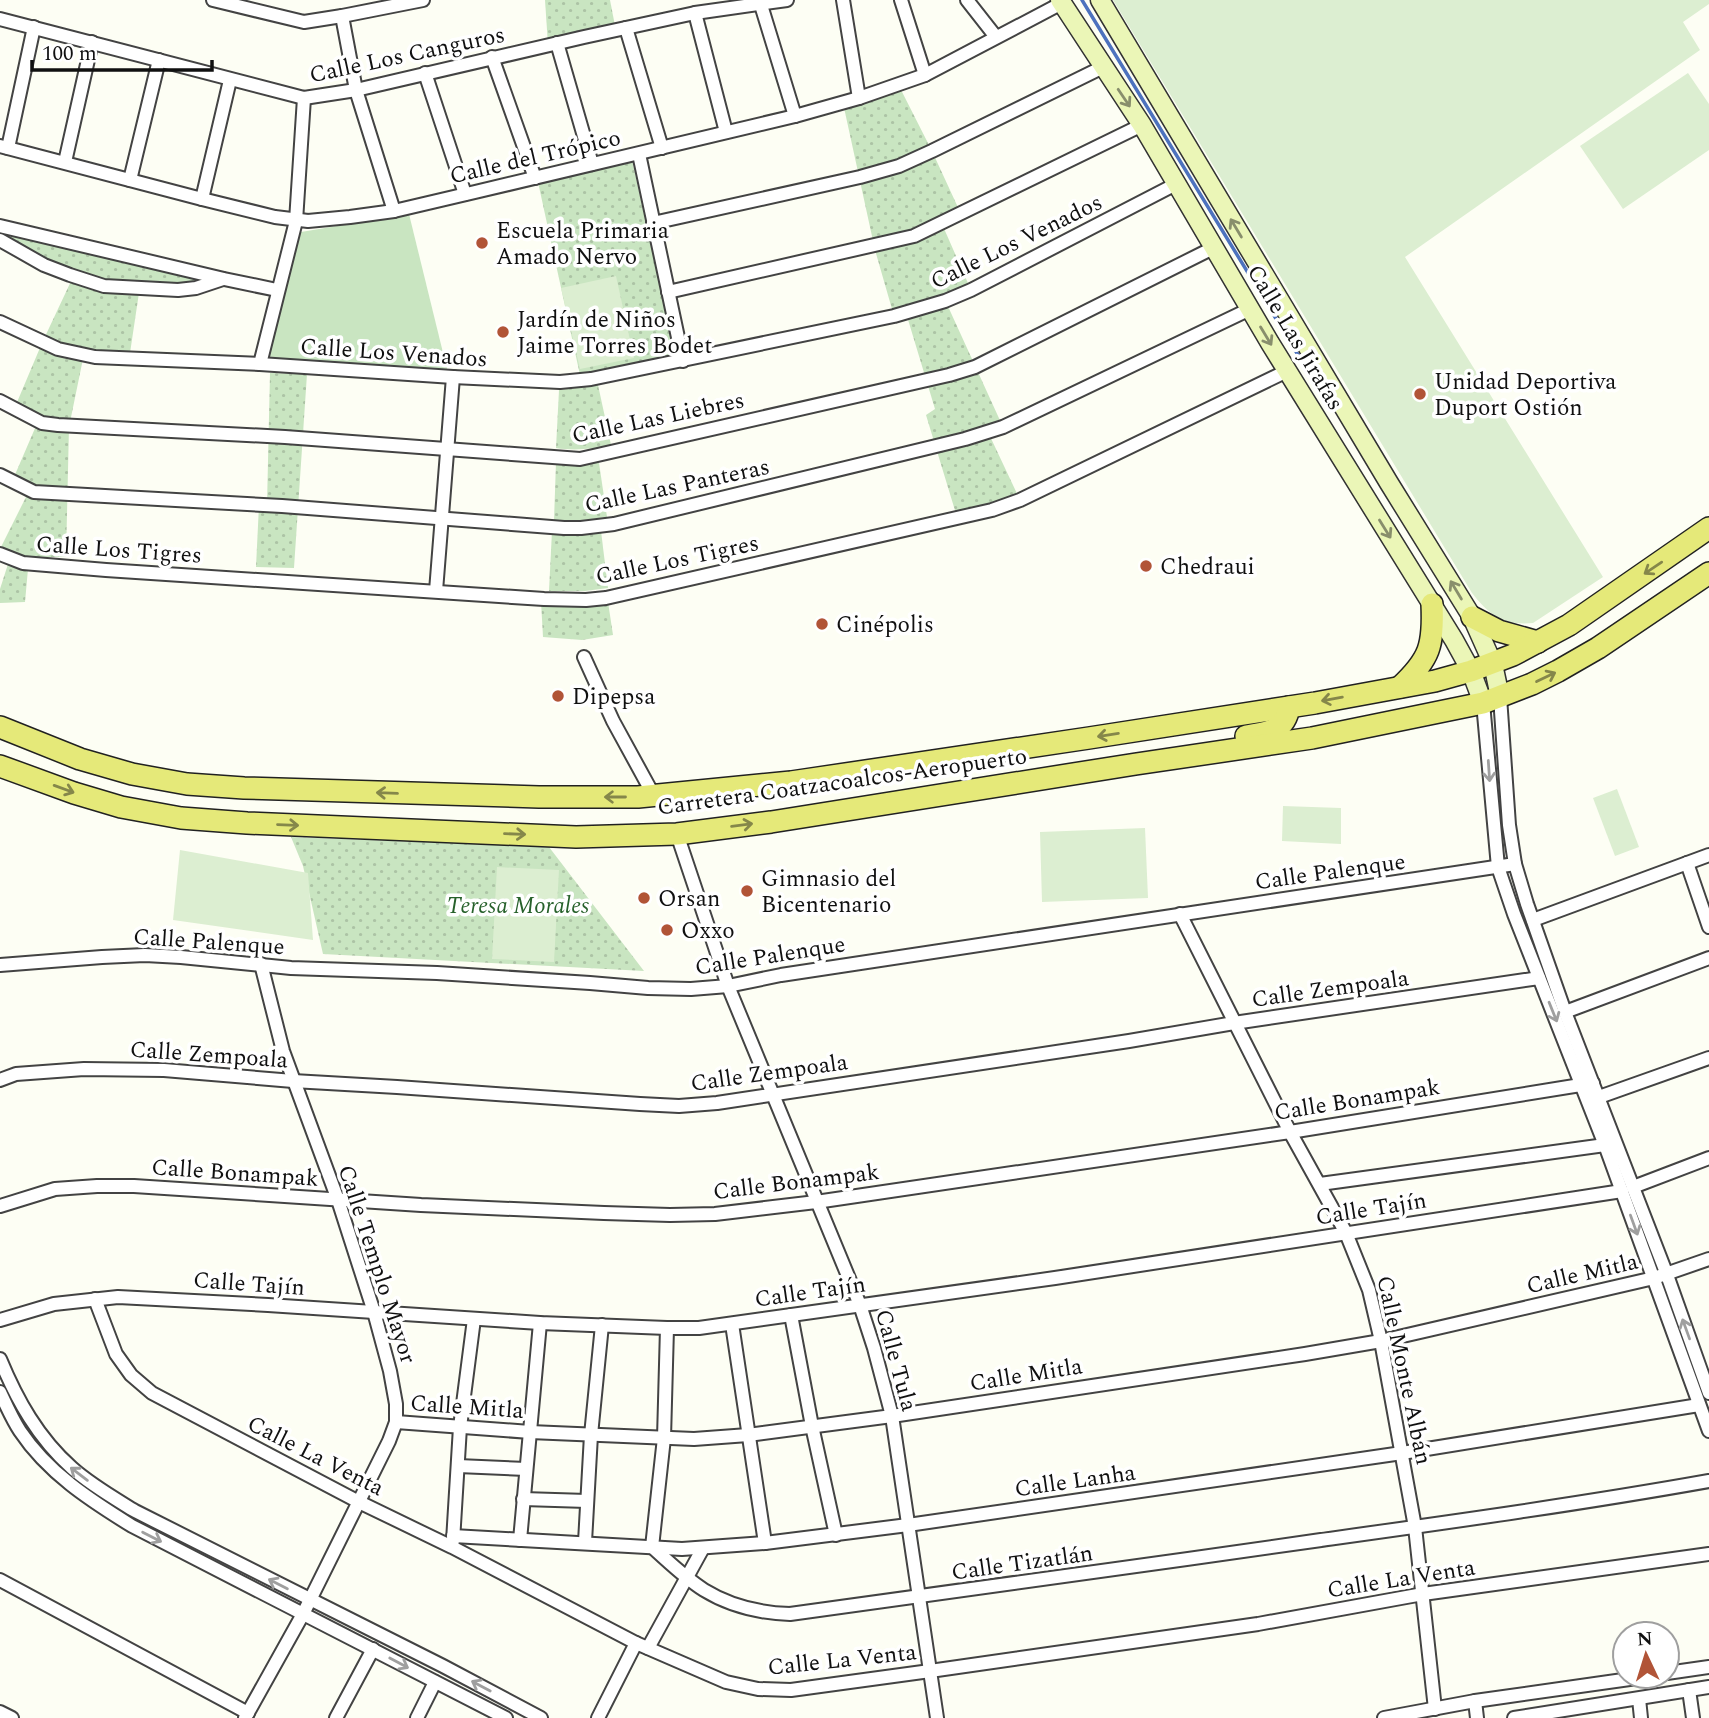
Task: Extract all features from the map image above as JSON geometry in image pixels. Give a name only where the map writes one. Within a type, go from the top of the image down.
[{"type":"main road","name":"Calle Las Jirafas","points":[[1100,0],[1472,617],[1493,664],[1492,700]]},
{"type":"main road","name":"Calle Las Jirafas","points":[[1061,1],[1142,125],[1213,248],[1432,604],[1478,685],[1492,700]]},
{"type":"main road","points":[[1319,422],[1343,407]]},
{"type":"main road","name":"Carretera Coatzacoalcos-Aeropuerto","points":[[0,727],[80,759],[132,774],[187,784],[244,788],[539,797],[654,796],[791,782],[1289,707],[1471,671],[1493,664],[1569,625],[1709,528]]},
{"type":"main road","name":"Carretera Coatzacoalcos-Aeropuerto","points":[[0,766],[121,807],[181,818],[576,837],[677,834],[771,822],[1312,738],[1492,700],[1558,671],[1598,648],[1709,573]]},
{"type":"main road","points":[[1399,687],[1413,675],[1429,652],[1433,625],[1432,604]]},
{"type":"main road","points":[[1472,617],[1499,631],[1538,642]]},
{"type":"main road","points":[[1136,764],[1175,749],[1271,730],[1284,723],[1289,707]]},
{"type":"main road","points":[[864,806],[875,794],[874,775],[870,770]]},
{"type":"main road","points":[[348,827],[350,792]]},
{"type":"street","points":[[213,0],[304,22],[422,0]]},
{"type":"street","name":"Calle Los Canguros","points":[[0,19],[304,98],[356,90],[695,13],[787,0]]},
{"type":"street","points":[[843,0],[859,98]]},
{"type":"street","points":[[901,0],[925,75]]},
{"type":"street","points":[[967,0],[996,37]]},
{"type":"street","name":"Calle del Trópico","points":[[4,147],[296,221],[322,221],[394,211],[639,154],[859,98],[925,75],[1061,1]]},
{"type":"street","points":[[761,5],[795,116]]},
{"type":"street","points":[[695,13],[726,132]]},
{"type":"street","points":[[341,16],[356,90],[394,211]]},
{"type":"street","points":[[4,147],[34,27]]},
{"type":"street","points":[[626,28],[662,148]]},
{"type":"street","points":[[65,162],[92,42]]},
{"type":"street","points":[[557,43],[592,164]]},
{"type":"street","points":[[492,57],[535,178]]},
{"type":"street","points":[[130,180],[159,60]]},
{"type":"street","points":[[653,223],[899,166],[1103,67]]},
{"type":"street","points":[[425,73],[465,194]]},
{"type":"street","points":[[202,199],[230,80]]},
{"type":"street","points":[[260,364],[296,221],[304,98]]},
{"type":"street","points":[[668,292],[914,236],[1142,125]]},
{"type":"street","points":[[639,154],[683,361]]},
{"type":"street","name":"Calle Los Venados","points":[[0,322],[43,343],[80,355],[453,377],[561,382],[591,379],[894,316],[945,301],[982,285],[1176,184]]},
{"type":"street","points":[[0,226],[277,290]]},
{"type":"street","points":[[0,240],[44,265],[104,286],[135,289],[196,288],[223,279]]},
{"type":"street","name":"Calle Las Liebres","points":[[0,401],[42,423],[58,425],[285,437],[580,458],[975,367],[1213,248]]},
{"type":"street","name":"Calle Las Panteras","points":[[0,475],[34,492],[282,506],[564,528],[593,527],[965,439],[1003,426],[1057,402],[1250,309]]},
{"type":"street","name":"Calle Los Tigres","points":[[0,554],[23,563],[194,576],[544,599],[606,598],[992,510],[1061,482],[1287,371]]},
{"type":"street","points":[[436,591],[453,377]]},
{"type":"street","points":[[584,657],[613,721],[654,796]]},
{"type":"street","points":[[1492,700],[1515,864],[1565,1012],[1605,1145],[1628,1189]]},
{"type":"street","points":[[1492,700],[1498,867],[1539,978],[1587,1084],[1599,1097],[1628,1189],[1661,1277],[1709,1431]]},
{"type":"street","name":"Calle Tula","points":[[677,834],[728,986],[860,1305],[874,1348],[892,1416],[937,1718]]},
{"type":"street","points":[[1533,920],[1709,855]]},
{"type":"street","points":[[1687,863],[1709,927]]},
{"type":"street","name":"Calle Palenque","points":[[0,965],[145,955],[291,968],[437,973],[691,989],[728,986],[781,975],[1515,864]]},
{"type":"street","name":"Calle Monte Albán","points":[[1180,914],[1290,1132],[1346,1233],[1369,1290],[1381,1340],[1415,1527],[1435,1709]]},
{"type":"street","points":[[1565,1012],[1709,958]]},
{"type":"street","name":"Calle Templo Mayor","points":[[247,1716],[303,1614],[396,1422],[394,1388],[374,1312],[338,1200],[283,1051],[261,964]]},
{"type":"street","name":"Calle Zempoala","points":[[0,1080],[16,1074],[123,1068],[640,1104],[717,1103],[1539,978]]},
{"type":"street","points":[[1599,1097],[1709,1058]]},
{"type":"street","name":"Calle Bonampak","points":[[0,1206],[55,1189],[134,1186],[338,1200],[670,1215],[715,1214],[816,1202],[1290,1132],[1587,1084]]},
{"type":"street","points":[[1320,1184],[1605,1145]]},
{"type":"street","name":"Calle Tajín","points":[[0,1320],[54,1304],[118,1297],[540,1323],[699,1328],[1055,1278],[1628,1189],[1709,1158]]},
{"type":"street","name":"Calle Mitla","points":[[396,1422],[664,1438],[748,1435],[892,1416],[1381,1340],[1661,1277],[1709,1259]]},
{"type":"street","points":[[1661,1277],[1704,1362],[1709,1393]]},
{"type":"street","name":"Calle La Venta","points":[[96,1299],[116,1354],[131,1375],[152,1393],[359,1502],[453,1542],[642,1646],[726,1682],[758,1689],[791,1690],[930,1671],[1258,1624],[1423,1594],[1709,1554]]},
{"type":"street","points":[[791,1315],[836,1535]]},
{"type":"street","points":[[453,1542],[460,1427],[474,1319]]},
{"type":"street","points":[[520,1540],[540,1323]]},
{"type":"street","points":[[732,1324],[765,1544]]},
{"type":"street","points":[[585,1542],[591,1435],[602,1325]]},
{"type":"street","points":[[652,1547],[664,1438],[667,1328]]},
{"type":"street","points":[[0,1359],[19,1402],[40,1435],[71,1468],[135,1511],[541,1718]]},
{"type":"street","points":[[0,1392],[20,1430],[39,1455],[91,1500],[132,1526],[506,1718]]},
{"type":"street","name":"Calle Lanha","points":[[453,1542],[520,1540],[703,1548],[765,1544],[1402,1453],[1699,1405]]},
{"type":"street","points":[[458,1466],[526,1469]]},
{"type":"street","name":"Calle Tizatlán","points":[[652,1547],[706,1591],[753,1610],[790,1614],[1415,1527],[1709,1481]]},
{"type":"street","points":[[523,1499],[587,1501]]},
{"type":"street","points":[[598,1718],[688,1578],[703,1548]]},
{"type":"street","points":[[0,1580],[247,1716]]},
{"type":"street","points":[[336,1718],[373,1649]]},
{"type":"street","points":[[1681,1671],[1709,1667]]},
{"type":"street","points":[[417,1718],[435,1682]]},
{"type":"street","points":[[1384,1718],[1475,1701],[1611,1682]]},
{"type":"street","points":[[1681,1684],[1693,1718]]},
{"type":"street","points":[[1514,1718],[1586,1713],[1639,1699],[1709,1687]]},
{"type":"street","points":[[1639,1699],[1641,1718]]},
{"type":"street","points":[[1475,1701],[1477,1718]]},
{"type":"street","points":[[0,1712],[12,1718]]},
{"type":"green space","points":[[545,0],[610,0],[616,31],[548,45]]},
{"type":"green space","name":"Unidad Deportiva Duport Ostión","points":[[1113,0],[1709,0],[1709,4],[1683,22],[1700,50],[1405,257],[1603,577],[1533,623],[1505,621],[1478,601]]},
{"type":"green space","points":[[1688,73],[1709,104],[1709,150],[1623,209],[1580,146]]},
{"type":"green space","points":[[898,84],[961,214],[942,224],[971,290],[946,302],[1003,427],[988,432],[1020,500],[957,517],[926,415],[935,409],[906,313],[894,316],[875,250],[843,103]]},
{"type":"green space","points":[[632,160],[675,354],[580,375],[538,182]]},
{"type":"green space","points":[[409,214],[447,369],[268,359],[301,232]]},
{"type":"green space","points":[[0,231],[208,278],[195,286],[140,286],[130,353],[85,349],[69,427],[66,557],[26,557],[1,547],[27,495],[14,477],[39,419],[15,407],[73,277]]},
{"type":"green space","points":[[616,276],[634,358],[580,369],[561,288]]},
{"type":"green space","points":[[270,373],[307,374],[294,568],[256,567],[259,505],[267,505]]},
{"type":"green space","points":[[598,385],[611,445],[584,449],[556,448],[559,390]]},
{"type":"green space","points":[[556,462],[599,463],[607,517],[554,521]]},
{"type":"green space","points":[[552,531],[601,531],[608,588],[549,591]]},
{"type":"green space","points":[[8,564],[28,569],[25,602],[0,603],[0,589]]},
{"type":"green space","points":[[541,601],[608,602],[613,635],[582,640],[543,637]]},
{"type":"green space","points":[[1617,789],[1639,847],[1615,856],[1593,798]]},
{"type":"green space","points":[[1283,806],[1341,808],[1341,844],[1282,841]]},
{"type":"green space","points":[[1145,828],[1148,898],[1042,902],[1040,832]]},
{"type":"green space","name":"Teresa Morales","points":[[291,837],[549,847],[644,971],[323,954],[303,866]]},
{"type":"green space","points":[[180,850],[308,873],[313,940],[173,920]]},
{"type":"green space","points":[[497,867],[559,870],[554,962],[492,959]]},
{"type":"waterway","points":[[1082,0],[1323,396]]},
{"type":"place","name":"Escuela Primaria Amado Nervo","points":[[482,243]]},
{"type":"place","name":"Jardín de Niños Jaime Torres Bodet","points":[[503,332]]},
{"type":"place","name":"Unidad Deportiva Duport Ostión","points":[[1420,394]]},
{"type":"place","name":"Chedraui","points":[[1146,566]]},
{"type":"place","name":"Cinépolis","points":[[822,624]]},
{"type":"place","name":"Dipepsa","points":[[558,696]]},
{"type":"place","name":"Gimnasio del Bicentenario","points":[[747,891]]},
{"type":"place","name":"Orsan","points":[[644,898]]},
{"type":"place","name":"Oxxo","points":[[667,930]]}]
